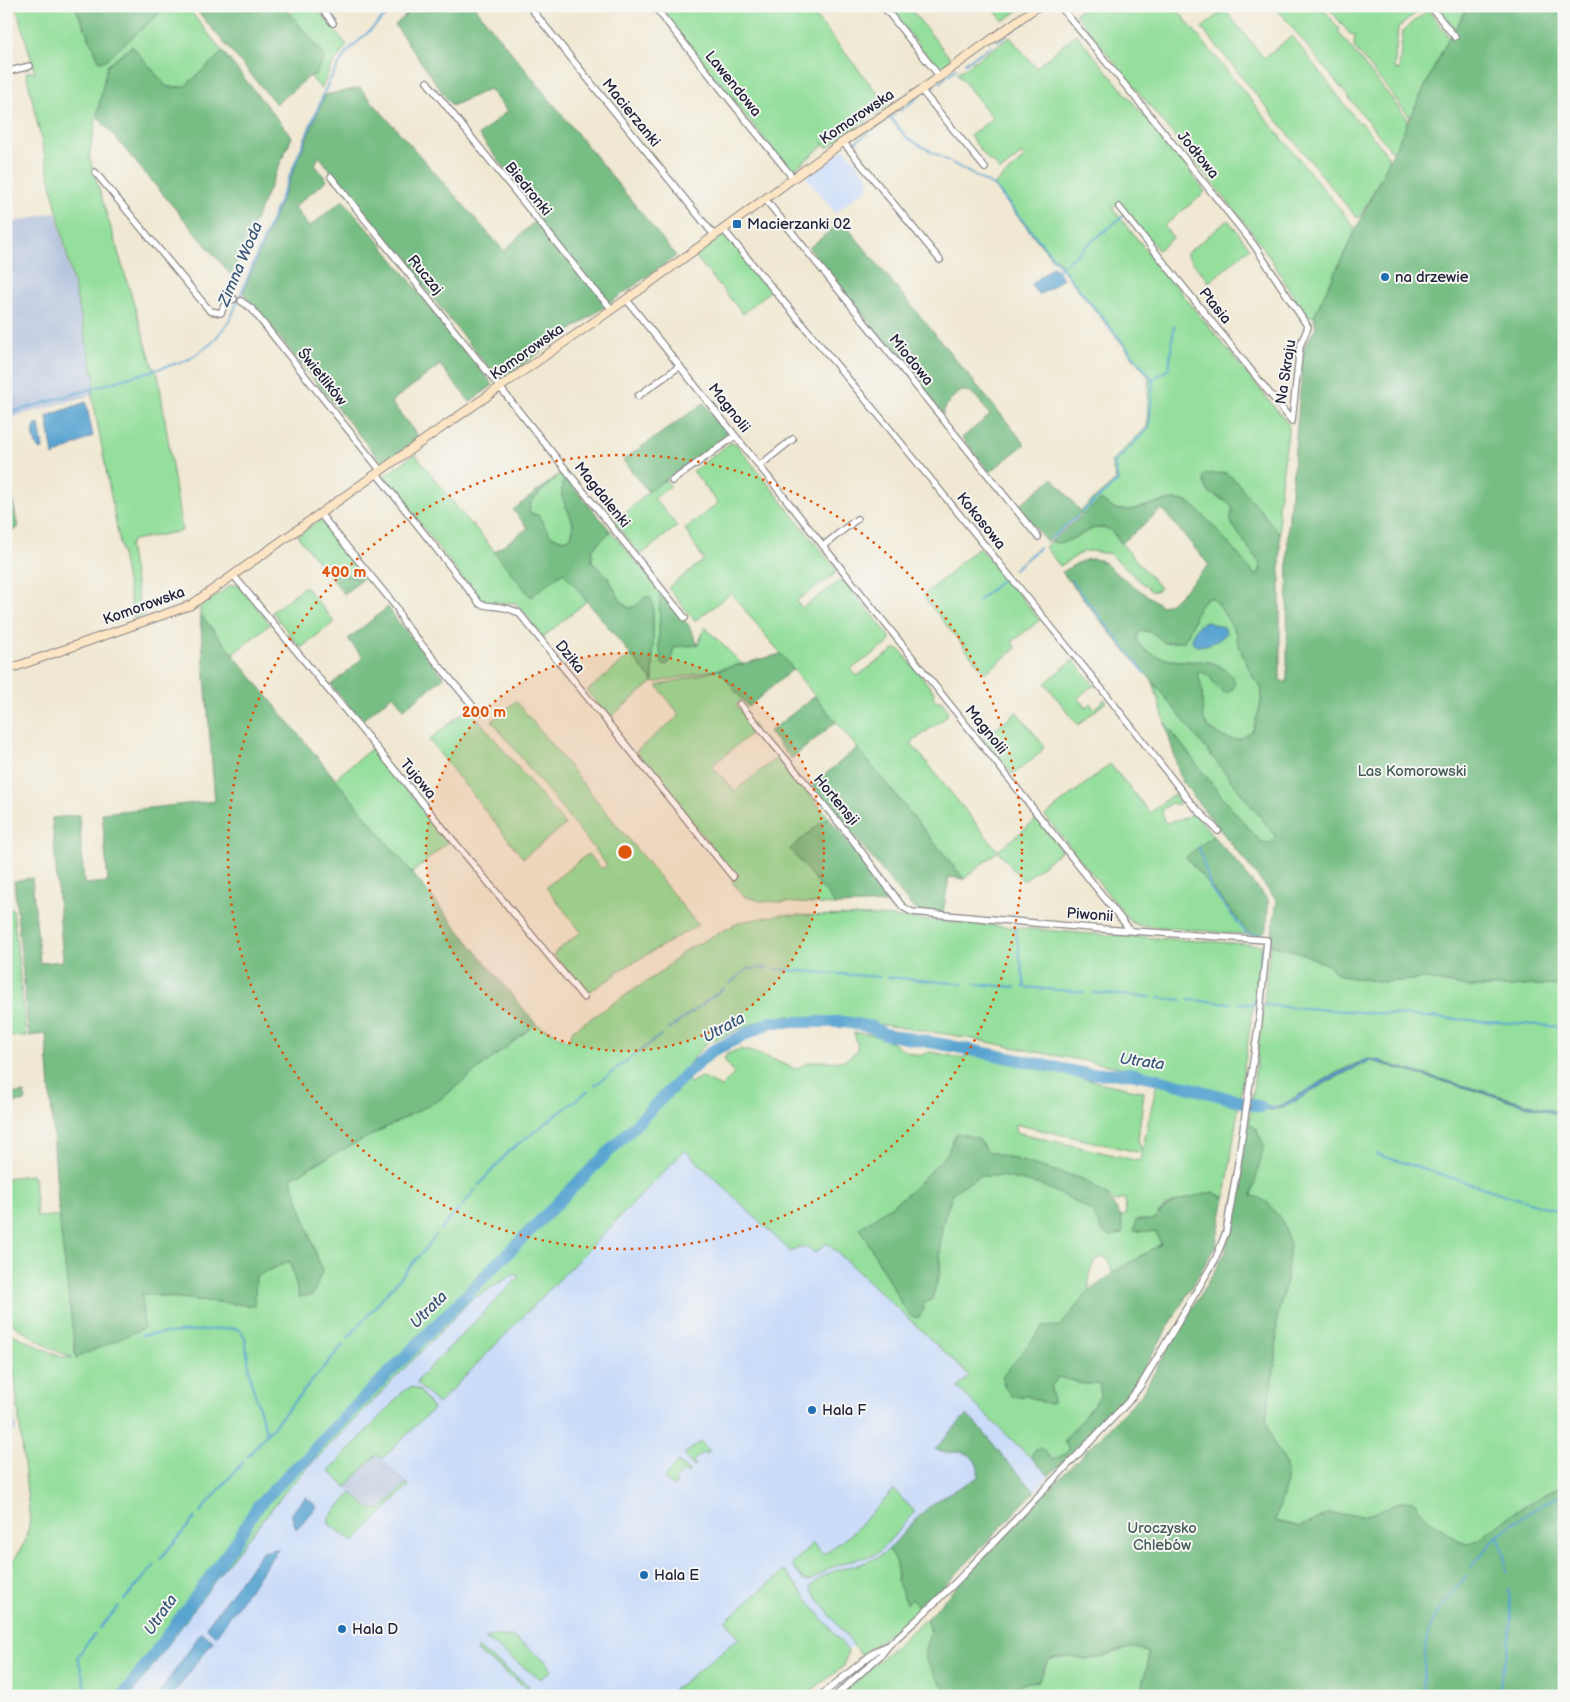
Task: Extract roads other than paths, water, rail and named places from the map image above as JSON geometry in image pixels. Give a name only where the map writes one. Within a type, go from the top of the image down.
[{"type":"street","points":[[320,6],[333,23]]},
{"type":"street","name":"Macierzanki","points":[[529,6],[714,235]]},
{"type":"street","name":"Lawendowa","points":[[654,6],[793,178]]},
{"type":"street","points":[[883,6],[940,77]]},
{"type":"street","name":"Komorowska","points":[[6,670],[190,606],[612,309],[843,142],[922,90],[1038,6]]},
{"type":"street","name":"Jodłowa","points":[[1060,6],[1254,245],[1308,327]]},
{"type":"street","points":[[1430,6],[1455,37]]},
{"type":"street","points":[[6,72],[30,66]]},
{"type":"street","name":"Biedronki","points":[[427,82],[584,278],[612,309]]},
{"type":"street","points":[[922,90],[985,168]]},
{"type":"street","points":[[843,142],[940,260]]},
{"type":"street","name":"Świetlików","points":[[95,172],[210,311],[221,313],[226,301],[237,300],[251,308],[379,472]]},
{"type":"street","name":"Ruczaj","points":[[331,177],[499,388]]},
{"type":"street","name":"Miodowa","points":[[765,199],[1038,536]]},
{"type":"street","name":"Ptasia","points":[[1119,207],[1292,421]]},
{"type":"street","name":"Kokosowa","points":[[723,229],[1080,662],[1191,803],[1218,831]]},
{"type":"street","name":"Magnolii","points":[[626,299],[1130,930]]},
{"type":"street","name":"Na Skraju","points":[[1292,421],[1300,346],[1308,327]]},
{"type":"street","points":[[638,396],[680,366]]},
{"type":"street","name":"Magdalenki","points":[[499,388],[685,618]]},
{"type":"street","points":[[672,481],[736,436]]},
{"type":"street","points":[[759,466],[793,439]]},
{"type":"street","name":"Dzika","points":[[379,472],[480,604],[490,607],[506,607],[519,613],[733,877]]},
{"type":"street","points":[[321,515],[397,608],[403,622],[472,705]]},
{"type":"street","points":[[823,546],[857,518]]},
{"type":"street","name":"Tujowa","points":[[234,576],[584,998]]},
{"type":"street","name":"Hortensji","points":[[740,704],[849,835],[903,907],[912,912]]},
{"type":"street","name":"Piwonii","points":[[889,1645],[957,1581],[1124,1407],[1141,1385],[1218,1252],[1229,1217],[1246,1110],[1259,1022],[1267,940],[912,912]]},
{"type":"street","points":[[820,1696],[877,1650],[889,1645]]},
{"type":"street","points":[[835,1696],[881,1655],[889,1645]]},
{"type":"water","points":[[1053,266],[1063,278],[1053,287],[1040,294],[1037,293],[1031,285]]},
{"type":"water","points":[[86,402],[93,436],[53,456],[47,416]]},
{"type":"water","points":[[39,424],[43,449],[40,450],[36,445],[34,435],[35,426]]},
{"type":"water","points":[[1207,622],[1225,628],[1226,633],[1212,643],[1196,646],[1192,641],[1195,631],[1200,624]]},
{"type":"water","points":[[1367,1059],[1380,1060],[1387,1064],[1564,1114],[1564,1116],[1372,1061],[1327,1082],[1287,1106],[1271,1110],[1251,1107],[1251,1104],[1267,1107],[1280,1106],[1333,1075]]},
{"type":"water","points":[[306,1497],[317,1507],[296,1529],[291,1513]]},
{"type":"water","points":[[278,1549],[216,1636],[206,1627],[262,1552]]},
{"type":"water","points":[[201,1633],[213,1641],[172,1696],[157,1696]]},
{"type":"waterway","name":"Zimna Woda","points":[[6,414],[188,360],[212,343],[230,320],[329,81],[346,53],[396,6]]},
{"type":"waterway","points":[[1040,11],[1047,6]]},
{"type":"waterway","points":[[1021,25],[1025,22]]},
{"type":"waterway","points":[[1011,32],[1015,29]]},
{"type":"waterway","points":[[997,41],[1006,35]]},
{"type":"waterway","points":[[965,63],[991,46]]},
{"type":"waterway","points":[[940,82],[957,68]]},
{"type":"waterway","points":[[925,92],[935,85]]},
{"type":"waterway","points":[[900,111],[921,95]]},
{"type":"waterway","points":[[851,145],[895,114]]},
{"type":"waterway","points":[[890,117],[907,138],[995,187],[1061,267],[1057,271]]},
{"type":"waterway","points":[[1082,512],[1118,481],[1114,463],[1149,428],[1153,380],[1061,267],[1123,216]]},
{"type":"waterway","points":[[1153,379],[1169,369],[1174,326]]},
{"type":"waterway","points":[[1050,539],[1078,516]]},
{"type":"waterway","points":[[1013,570],[1039,548]]},
{"type":"waterway","points":[[978,601],[1004,578]]},
{"type":"waterway","points":[[1071,580],[1145,673]]},
{"type":"waterway","points":[[1199,847],[1211,889],[1247,934],[1263,935]]},
{"type":"waterway","points":[[1015,926],[1025,987]]},
{"type":"waterway","points":[[1255,1004],[1262,948]]},
{"type":"waterway","points":[[730,983],[748,969],[768,968]]},
{"type":"waterway","points":[[774,969],[880,977]]},
{"type":"waterway","points":[[887,977],[963,984]]},
{"type":"waterway","points":[[973,984],[1015,987]]},
{"type":"waterway","points":[[1023,987],[1084,992]]},
{"type":"waterway","points":[[668,1030],[724,988]]},
{"type":"waterway","points":[[1093,993],[1151,997]]},
{"type":"waterway","points":[[1158,998],[1182,1000]]},
{"type":"waterway","points":[[1189,1000],[1231,1003]]},
{"type":"waterway","points":[[1239,1003],[1254,1004]]},
{"type":"waterway","points":[[1264,1005],[1564,1027]]},
{"type":"waterway","name":"Utrata","points":[[123,1696],[239,1537],[257,1507],[293,1470],[308,1458],[321,1441],[684,1076],[712,1051],[771,1022],[844,1022],[872,1027],[884,1034],[1087,1074],[1130,1073],[1261,1107]]},
{"type":"waterway","points":[[595,1085],[661,1035]]},
{"type":"waterway","points":[[479,1185],[509,1151],[588,1091]]},
{"type":"waterway","points":[[1376,1154],[1564,1213]]},
{"type":"waterway","points":[[462,1206],[475,1190]]},
{"type":"waterway","points":[[441,1229],[459,1209]]},
{"type":"waterway","points":[[421,1254],[436,1235]]},
{"type":"waterway","points":[[348,1338],[419,1256]]},
{"type":"waterway","points":[[141,1335],[239,1329],[245,1337],[251,1381],[267,1434]]},
{"type":"waterway","points":[[247,1457],[343,1345]]},
{"type":"waterway","points":[[200,1512],[243,1462]]},
{"type":"waterway","points":[[1472,1567],[1482,1553],[1503,1532],[1524,1516],[1564,1492]]},
{"type":"waterway","points":[[160,1559],[195,1518]]},
{"type":"waterway","points":[[1498,1535],[1504,1555],[1506,1571]]},
{"type":"waterway","points":[[124,1600],[155,1565]]},
{"type":"waterway","points":[[1423,1696],[1425,1652],[1430,1629],[1443,1605],[1466,1576]]},
{"type":"waterway","points":[[1500,1696],[1499,1690],[1511,1627],[1508,1589]]},
{"type":"waterway","points":[[100,1628],[119,1606]]},
{"type":"waterway","points":[[87,1696],[78,1657],[95,1634]]},
{"type":"place","name":"Macierzanki 02","points":[[737,224]]},
{"type":"place","name":"na drzewie","points":[[1385,277]]},
{"type":"place","name":"Hala F","points":[[812,1410]]},
{"type":"place","name":"Hala E","points":[[644,1575]]},
{"type":"place","name":"Hala D","points":[[342,1629]]},
{"type":"park label","name":"Las Komorowski","points":[[1412,771]]},
{"type":"park label","name":"Uroczysko Chlebów","points":[[1162,1536]]}]
